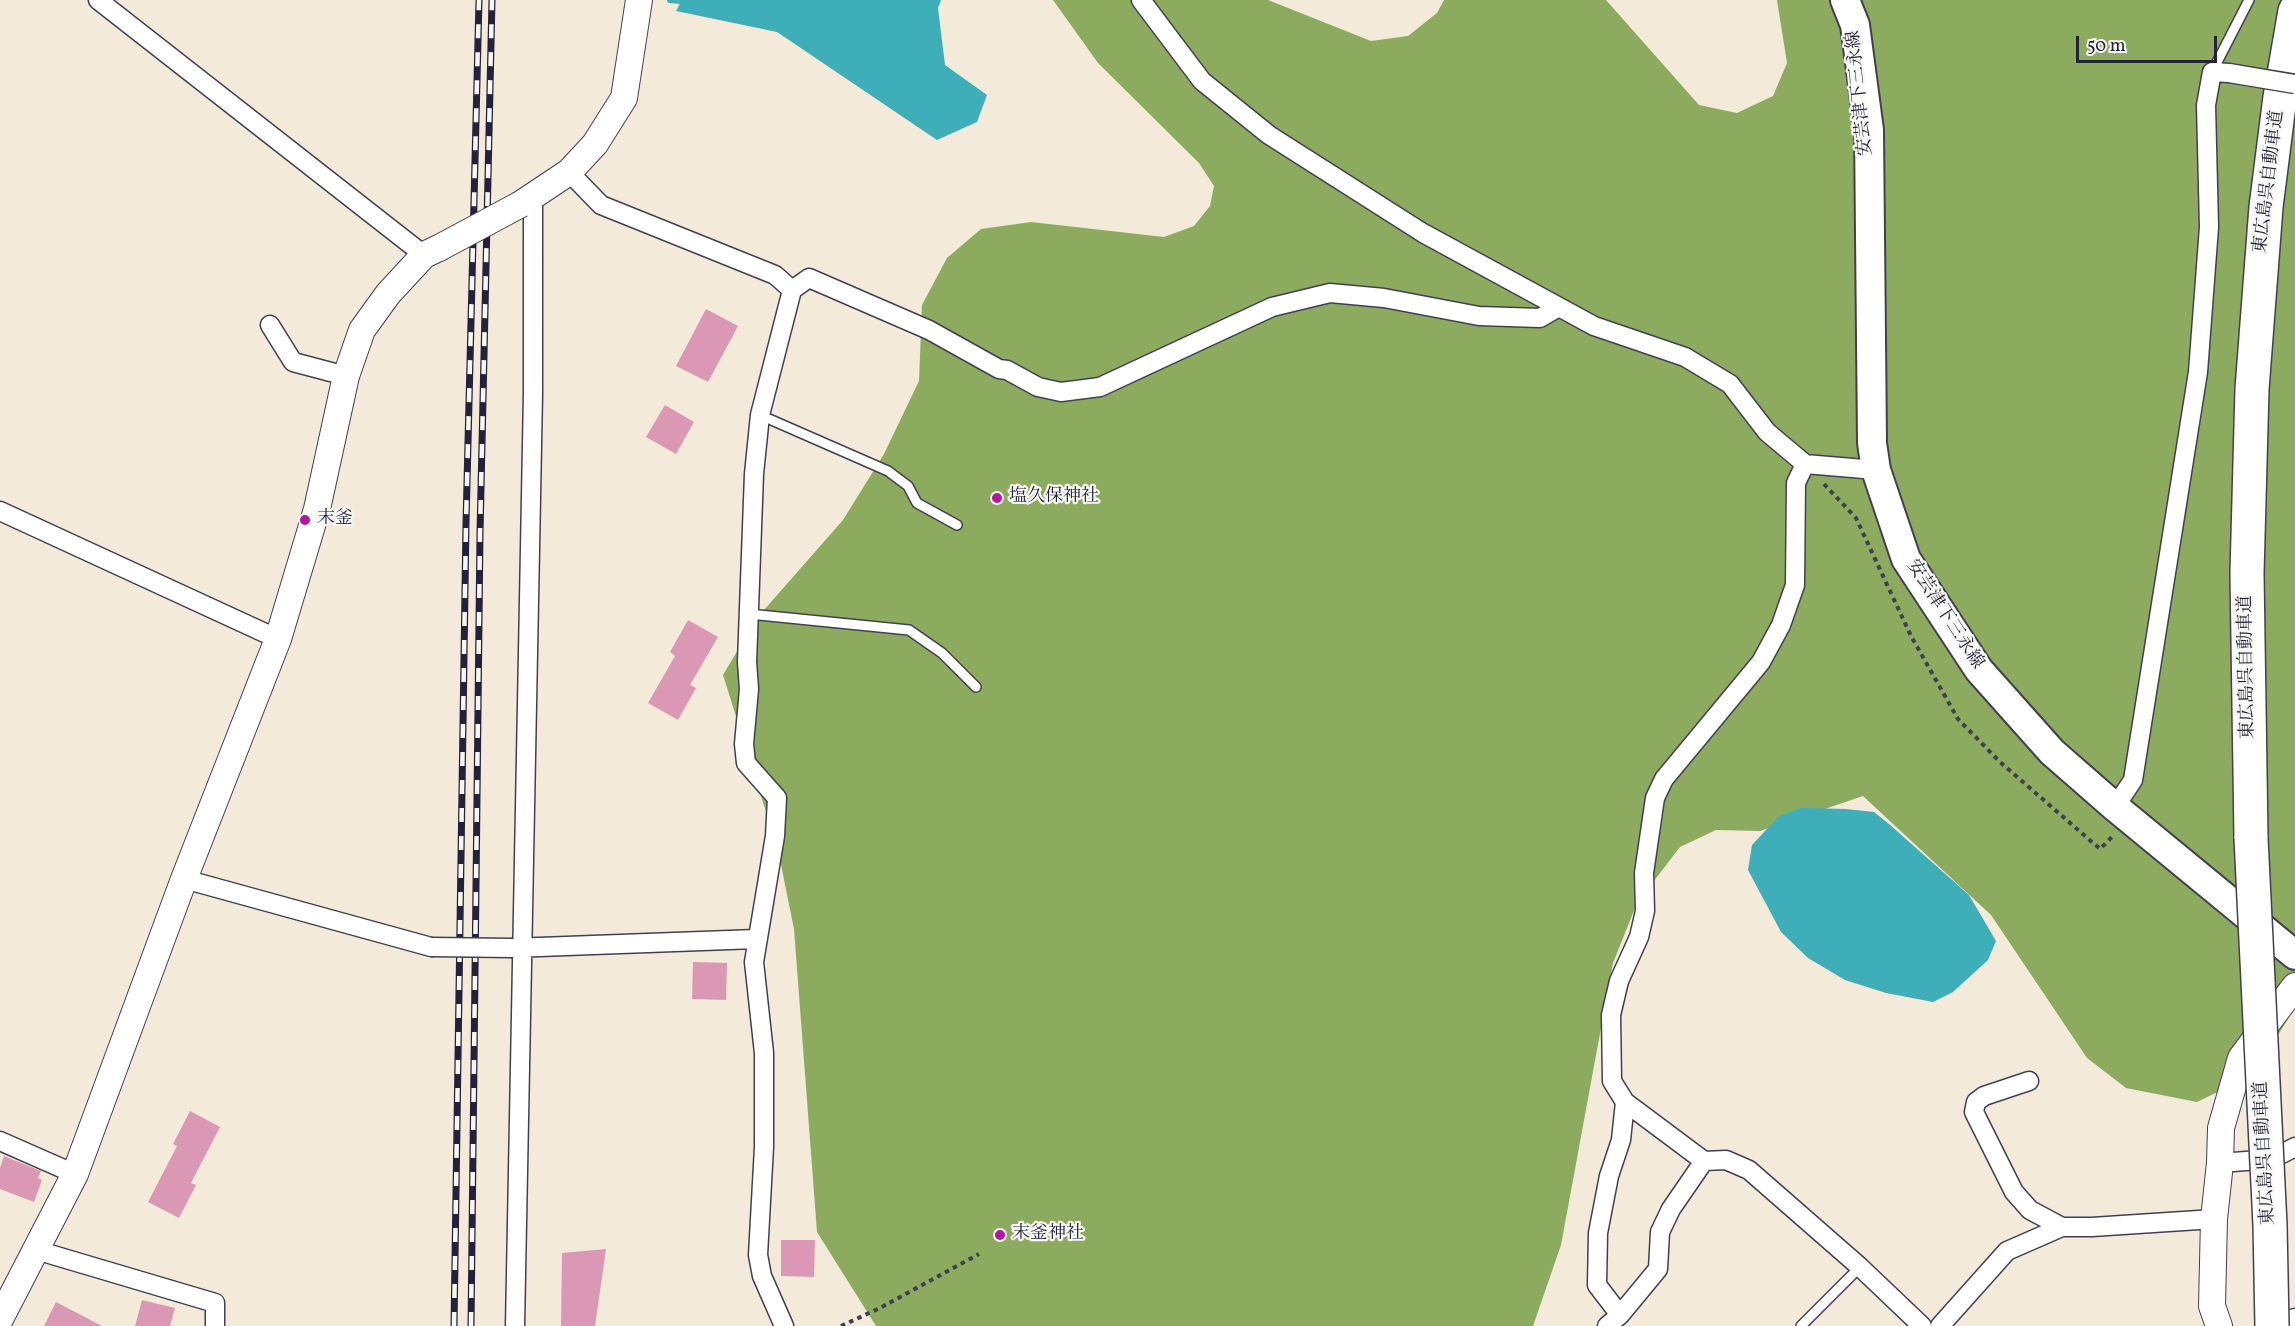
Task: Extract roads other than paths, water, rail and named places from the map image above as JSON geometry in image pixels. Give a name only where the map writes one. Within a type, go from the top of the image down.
[{"type":"highway","name":"東広島呉自動車道","points":[[2270,1326],[2270,1225],[2251,838],[2247,573],[2252,389],[2266,207],[2280,97],[2295,11]]},
{"type":"highway","points":[[2270,1225],[2278,1326]]},
{"type":"main road","name":"安芸津下三永線","points":[[1845,0],[1855,25],[1869,130],[1872,443],[1876,470],[1906,559],[1979,670],[2052,752],[2115,807],[2295,955]]},
{"type":"street","points":[[98,0],[432,251]]},
{"type":"street","points":[[0,1319],[75,1174],[184,879],[278,639],[317,509],[346,376],[362,330],[388,294],[432,251],[527,201],[569,172],[595,144],[624,98],[639,0]]},
{"type":"street","points":[[1141,0],[1202,81],[1269,135],[1423,233],[1594,326],[1685,357],[1730,384],[1767,432],[1805,464],[1876,470]]},
{"type":"street","points":[[2115,807],[2133,780],[2198,372],[2209,227],[2205,105],[2221,73],[2295,84]]},
{"type":"street","points":[[569,172],[601,205],[775,274],[792,290]]},
{"type":"street","points":[[515,1326],[518,947],[533,393],[527,201]]},
{"type":"street","points":[[784,1326],[762,1276],[758,1255],[764,1147],[764,1053],[754,962],[756,939],[775,836],[777,798],[746,763],[744,744],[749,689],[747,662],[754,474],[760,415],[792,290],[809,278],[929,330],[999,369],[1007,370],[1038,387],[1061,392],[1100,387],[1272,308],[1330,293],[1384,298],[1479,316],[1540,318],[1559,307]]},
{"type":"street","points":[[270,325],[293,362],[346,376]]},
{"type":"street","points":[[1805,464],[1796,483],[1795,585],[1781,625],[1761,662],[1664,779],[1655,798],[1644,873],[1645,911],[1639,937],[1618,981],[1611,1015],[1612,1082],[1625,1102],[1704,1161],[1726,1161],[1749,1170],[1860,1267],[1922,1326]]},
{"type":"street","points":[[0,511],[278,639]]},
{"type":"street","points":[[184,879],[431,947],[518,947],[756,939]]},
{"type":"street","points":[[2219,1326],[2212,1306],[2214,1219],[2221,1128],[2241,1058],[2295,986]]},
{"type":"street","points":[[2029,1081],[1984,1096],[1977,1102],[1974,1112],[2014,1192],[2030,1210],[2062,1227]]},
{"type":"street","points":[[1625,1102],[1621,1140],[1609,1176],[1598,1233],[1597,1285],[1614,1320],[1658,1269],[1659,1232],[1671,1209],[1704,1161]]},
{"type":"street","points":[[0,1141],[75,1174]]},
{"type":"street","points":[[2220,1163],[2272,1159],[2295,1146]]},
{"type":"street","points":[[1940,1326],[2007,1251],[2062,1227],[2214,1219]]},
{"type":"street","points":[[36,1250],[215,1303],[215,1326]]},
{"type":"street","points":[[2270,1326],[2295,1318]]},
{"type":"lane","points":[[2221,73],[2249,0]]},
{"type":"lane","points":[[760,415],[888,471],[908,486],[917,503],[957,525]]},
{"type":"lane","points":[[749,614],[909,630],[942,653],[976,687]]},
{"type":"lane","points":[[1801,1326],[1860,1267]]},
{"type":"water","points":[[682,0],[941,0],[938,8],[945,65],[987,95],[977,122],[937,140],[777,32],[676,11]]},
{"type":"water","points":[[1800,808],[1874,812],[1889,824],[1969,895],[1996,941],[1988,960],[1953,992],[1933,1002],[1886,993],[1845,980],[1808,958],[1781,932],[1748,870],[1752,845],[1778,817]]},
{"type":"waterway","points":[[670,0],[680,1]]},
{"type":"railway","points":[[454,1326],[466,523],[479,0]]},
{"type":"railway","points":[[471,1326],[480,533],[492,0]]},
{"type":"place","name":"塩久保神社","points":[[997,498]]},
{"type":"place","name":"末釜","points":[[305,520]]},
{"type":"place","name":"末釜神社","points":[[1000,1235]]}]
